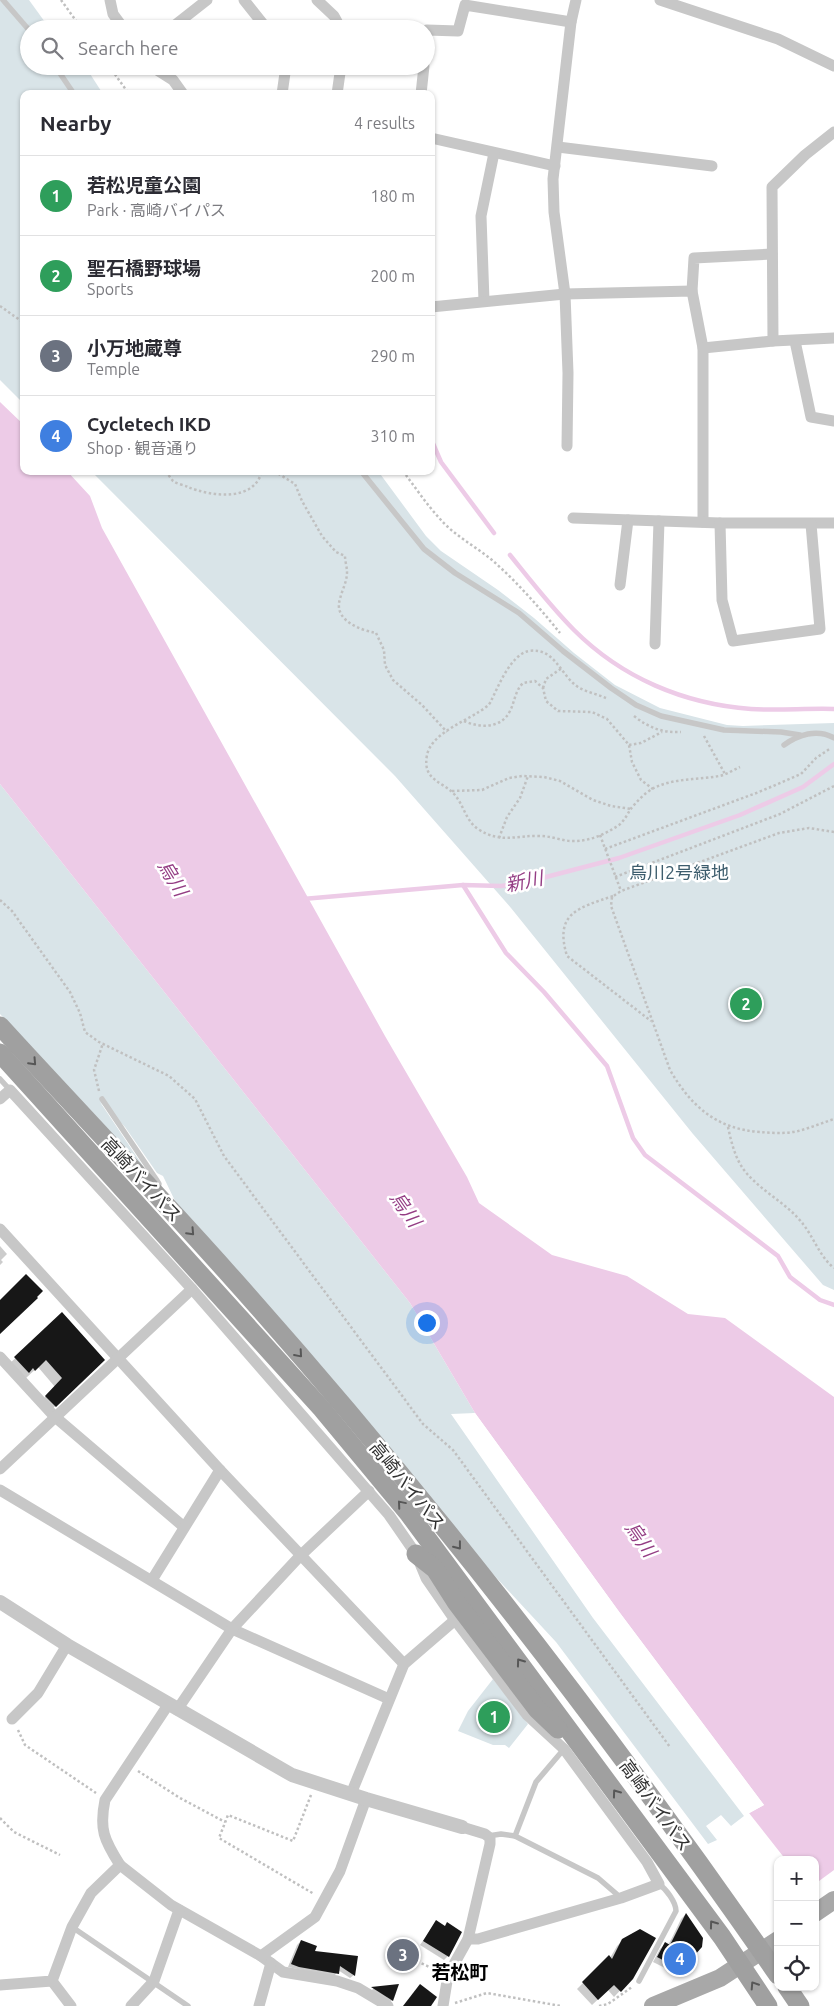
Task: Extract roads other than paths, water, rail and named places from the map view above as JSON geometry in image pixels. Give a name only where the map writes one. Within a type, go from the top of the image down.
[{"type":"highway","name":"高崎バイパス","points":[[0,1026],[227,1271],[425,1504],[606,1737],[772,1944]]},
{"type":"highway","name":"高崎バイパス","points":[[0,1053],[334,1424],[409,1514],[722,1937],[768,2006]]},
{"type":"highway","points":[[416,1554],[435,1569],[456,1602],[537,1709],[585,1750]]},
{"type":"highway","points":[[790,1991],[800,2006]]},
{"type":"main road","points":[[819,1911],[834,1900]]},
{"type":"main road","points":[[653,2006],[720,1978],[772,1944]]},
{"type":"street","points":[[110,0],[113,14],[117,20]]},
{"type":"street","points":[[181,20],[207,0]]},
{"type":"street","points":[[244,0],[260,20]]},
{"type":"street","points":[[318,0],[336,20]]},
{"type":"street","points":[[568,446],[565,294],[554,212],[553,178],[571,22],[576,0]]},
{"type":"street","points":[[667,1],[778,39],[834,66]]},
{"type":"street","points":[[435,30],[458,30],[466,6],[571,22]]},
{"type":"street","points":[[165,75],[173,80],[180,90]]},
{"type":"street","points":[[283,90],[285,75]]},
{"type":"street","points":[[337,90],[339,75]]},
{"type":"street","points":[[421,90],[423,75]]},
{"type":"street","points":[[773,341],[772,188],[805,155],[834,132]]},
{"type":"street","points":[[435,139],[555,166]]},
{"type":"street","points":[[558,147],[712,166]]},
{"type":"street","points":[[484,301],[481,216],[494,153]]},
{"type":"street","points":[[704,522],[703,348],[692,291],[694,258],[772,254]]},
{"type":"street","points":[[435,307],[565,294],[692,291]]},
{"type":"street","points":[[703,348],[773,341],[834,338]]},
{"type":"street","points":[[795,341],[810,416],[834,421]]},
{"type":"street","points":[[573,518],[720,523],[834,523]]},
{"type":"street","points":[[620,585],[628,520]]},
{"type":"street","points":[[655,644],[659,521]]},
{"type":"street","points":[[720,523],[722,600],[733,641],[820,629],[811,524]]},
{"type":"street","points":[[0,1099],[10,1090],[192,1289],[369,1491],[389,1515],[416,1554],[426,1578],[455,1620],[527,1715],[564,1749],[648,1862],[659,1884],[621,1898],[478,1939],[468,1940]]},
{"type":"street","points":[[0,1229],[220,1470],[404,1664]]},
{"type":"street","points":[[0,1469],[54,1416],[192,1289]]},
{"type":"street","points":[[0,1357],[54,1416],[184,1527]]},
{"type":"street","points":[[152,1580],[220,1470]]},
{"type":"street","points":[[0,1490],[232,1629],[389,1699]]},
{"type":"street","points":[[369,1491],[300,1556],[232,1629],[129,1765],[105,1800],[101,1818],[102,1832],[120,1865],[179,1910],[266,1959],[283,1972],[337,1981],[358,1988],[388,2006]]},
{"type":"street","points":[[0,1602],[67,1646],[172,1708],[292,1775],[488,1836],[490,1838],[490,1848],[468,1940],[448,1975],[447,2005]]},
{"type":"street","points":[[351,1794],[404,1664],[455,1620]]},
{"type":"street","points":[[12,1719],[38,1693],[67,1646]]},
{"type":"street","points":[[259,2006],[266,1959],[315,1916],[340,1871],[366,1799]]},
{"type":"street","points":[[52,1981],[72,1927],[90,1893],[120,1865]]},
{"type":"street","points":[[132,2006],[154,1981],[179,1910]]},
{"type":"street","points":[[0,1985],[52,1981]]},
{"type":"street","points":[[52,1981],[71,2006]]},
{"type":"lane","points":[[3,0],[20,20]]},
{"type":"lane","points":[[61,75],[71,90]]},
{"type":"lane","points":[[364,475],[424,549],[454,573],[519,613],[563,651],[636,705],[661,716],[724,730],[781,732],[800,735],[822,733],[834,738]]},
{"type":"lane","points":[[784,745],[800,735]]},
{"type":"lane","points":[[0,1080],[10,1090]]},
{"type":"lane","points":[[102,1099],[159,1184],[154,1192]]},
{"type":"lane","points":[[514,1836],[536,1782],[564,1749]]},
{"type":"lane","points":[[488,1836],[501,1834],[514,1836],[598,1878],[621,1898]]},
{"type":"lane","points":[[639,1981],[676,1911],[676,1906],[664,1887],[659,1884]]},
{"type":"lane","points":[[72,1927],[154,1981],[188,2006]]},
{"type":"water","name":"烏川","points":[[0,402],[20,421],[20,475],[71,475],[90,496],[102,528],[385,1036],[467,1177],[479,1203],[552,1255],[627,1276],[688,1314],[725,1318],[834,1397],[834,1918],[819,1900],[819,1856],[783,1856],[749,1813],[764,1805],[620,1613],[475,1413],[410,1303],[0,784]]},
{"type":"waterway","points":[[435,448],[441,462],[494,533]]},
{"type":"waterway","points":[[510,555],[541,594],[574,630],[612,662],[655,686],[702,701],[726,706],[761,710],[834,709]]},
{"type":"waterway","name":"新川","points":[[303,899],[463,885],[501,886],[523,883],[619,858],[740,815],[803,787],[834,764]]},
{"type":"waterway","points":[[463,885],[506,953],[544,992],[607,1066],[633,1138],[645,1155],[778,1256],[790,1277],[820,1300],[834,1305]]},
{"type":"place","name":"聖石橋野球場","points":[[746,1004]]},
{"type":"place","name":"若松児童公園","points":[[494,1717]]},
{"type":"place","name":"小万地蔵尊","points":[[403,1955]]},
{"type":"place","name":"Cycletech IKD","points":[[680,1959]]},
{"type":"district","name":"若松町","points":[[460,1972]]},
{"type":"park label","name":"烏川2号緑地","points":[[679,872]]}]
